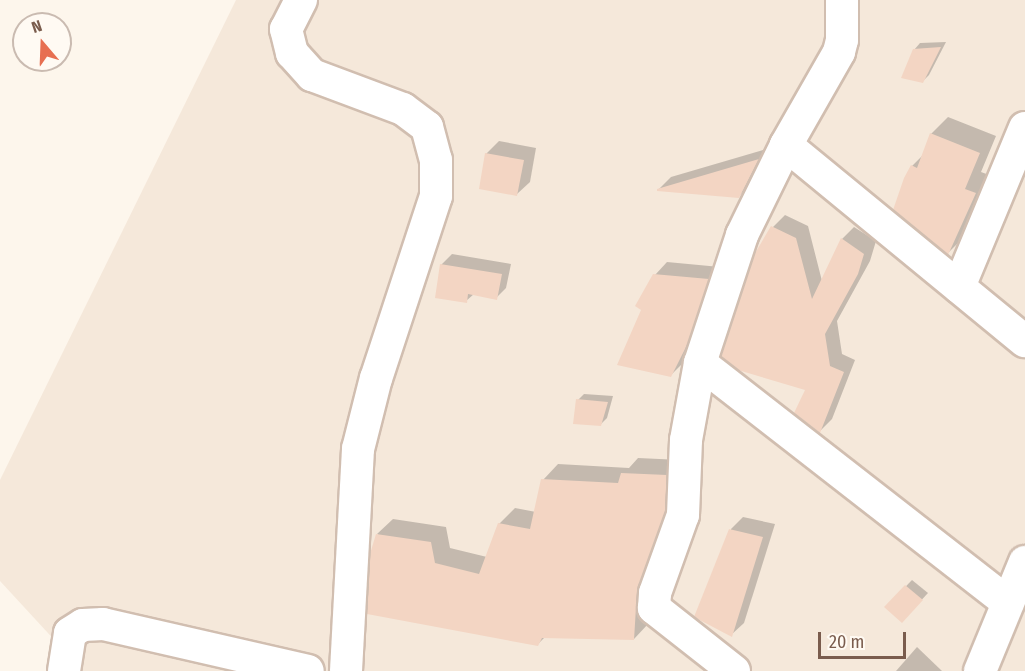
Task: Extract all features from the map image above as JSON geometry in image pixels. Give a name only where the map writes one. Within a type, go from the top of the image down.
[{"type":"street","points":[[302,0],[286,29],[292,53],[312,75],[403,109],[427,127],[436,160],[436,196],[376,378],[358,449],[346,671]]},
{"type":"street","points":[[734,671],[654,608],[655,593],[683,515],[686,440],[700,363],[742,235],[786,145],[839,52],[842,40],[842,0]]},
{"type":"street","points":[[959,287],[1025,128]]},
{"type":"street","points":[[786,145],[1025,341]]},
{"type":"street","points":[[700,363],[1008,603]]},
{"type":"street","points":[[980,671],[1025,562]]},
{"type":"street","points":[[64,671],[70,633],[83,625],[103,624],[308,671]]},
{"type":"shaded area","points":[[236,0],[1025,0],[1025,671],[83,671],[0,581],[0,480]]},
{"type":"building","points":[[941,47],[923,83],[901,78],[913,49]]},
{"type":"building","points":[[930,133],[980,153],[965,189],[976,193],[948,255],[893,210],[904,178],[911,165],[917,168]]},
{"type":"building","points":[[485,153],[524,160],[517,196],[479,189]]},
{"type":"building","points":[[759,159],[739,198],[657,191],[657,189]]},
{"type":"building","points":[[771,226],[796,238],[812,299],[841,238],[864,254],[858,274],[825,334],[830,366],[844,372],[820,433],[794,413],[805,390],[738,370],[721,357],[754,255]]},
{"type":"building","points":[[440,264],[502,274],[497,300],[468,294],[467,303],[435,298]]},
{"type":"building","points":[[653,274],[709,279],[688,343],[671,377],[617,365],[641,310],[635,306]]},
{"type":"building","points":[[576,399],[608,402],[601,426],[573,424]]},
{"type":"building","points":[[621,473],[667,475],[665,512],[637,591],[634,640],[542,638],[538,646],[367,614],[370,554],[376,534],[431,542],[435,563],[479,574],[498,523],[530,529],[541,479],[618,483]]},
{"type":"building","points":[[729,529],[763,537],[732,637],[694,617]]},
{"type":"building","points":[[905,585],[923,600],[902,623],[884,607]]}]
